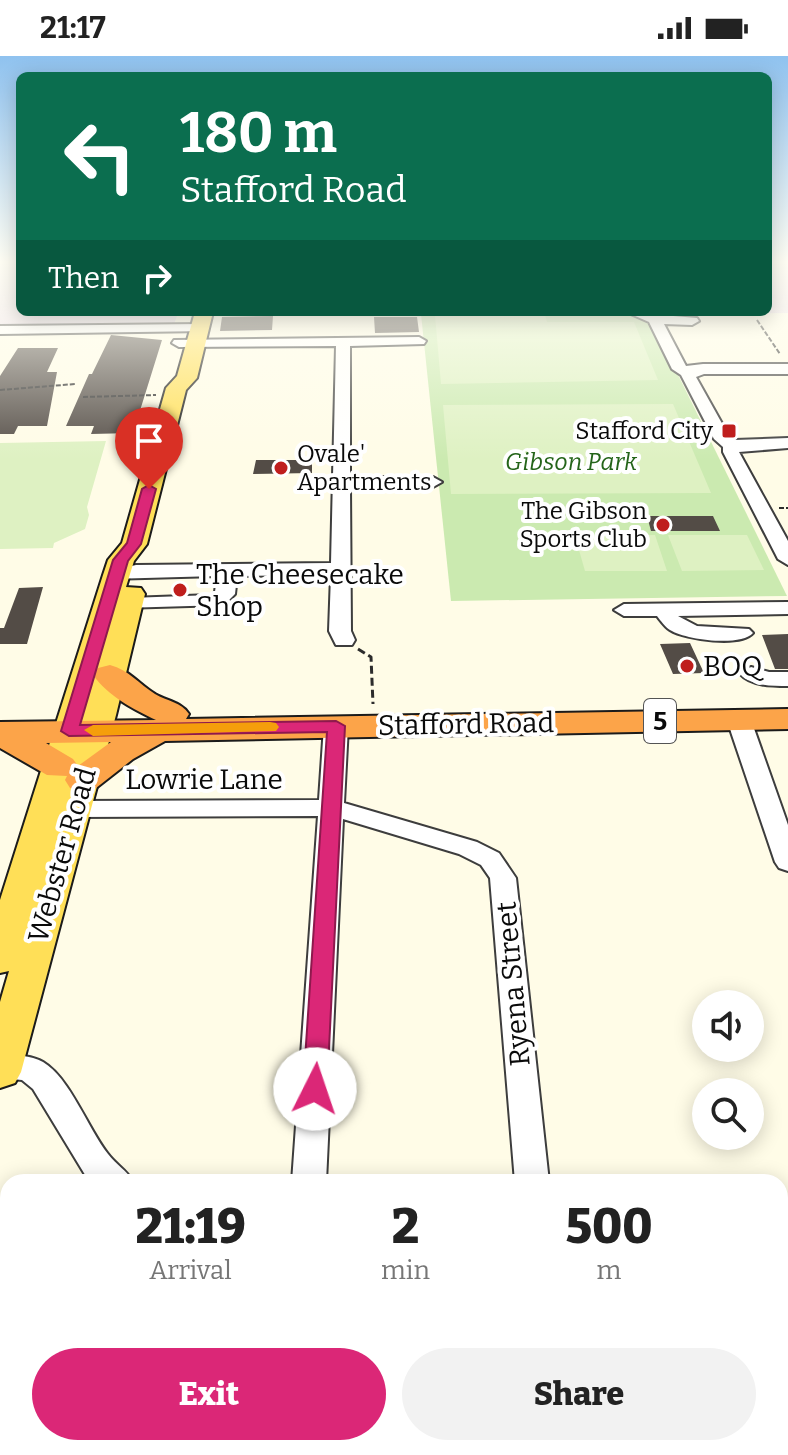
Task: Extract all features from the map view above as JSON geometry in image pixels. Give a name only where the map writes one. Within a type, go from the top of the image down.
[{"type":"highway","points":[[0,734],[37,752],[72,785],[166,722],[110,675]]},
{"type":"highway","name":"Stafford Road","points":[[0,717],[85,723],[166,722],[788,707]]},
{"type":"highway","name":"Stafford Road","points":[[166,722],[336,726],[788,719]]},
{"type":"highway","name":"Stafford Road","points":[[0,734],[85,723]]},
{"type":"main road","name":"Webster Road","points":[[85,723],[110,675],[129,604],[126,573],[121,560],[134,544],[166,392],[187,378],[192,329]]},
{"type":"main road","name":"Webster Road","points":[[1,1068],[85,723],[126,573]]},
{"type":"main road","name":"Webster Road","points":[[1,952],[72,785]]},
{"type":"street","points":[[2,333],[28,329]]},
{"type":"street","points":[[206,329],[343,342],[419,341]]},
{"type":"street","points":[[660,329],[680,369],[689,373],[703,369],[787,366]]},
{"type":"street","points":[[343,342],[340,631],[344,640]]},
{"type":"street","points":[[689,373],[688,377],[722,439],[732,445],[788,443]]},
{"type":"street","points":[[732,445],[731,452],[788,559]]},
{"type":"street","points":[[341,482],[433,482]]},
{"type":"street","points":[[763,514],[788,514]]},
{"type":"street","points":[[126,573],[340,569]]},
{"type":"street","points":[[129,604],[217,601],[225,594],[228,570]]},
{"type":"street","points":[[624,610],[666,615],[788,608]]},
{"type":"street","points":[[666,615],[696,626],[721,619],[757,618],[788,624]]},
{"type":"street","points":[[666,615],[690,632],[742,633]]},
{"type":"street","points":[[751,674],[768,679],[788,679]]},
{"type":"street","points":[[739,720],[788,862]]},
{"type":"street","points":[[310,1174],[336,726]]},
{"type":"street","name":"Lowrie Lane","points":[[72,785],[333,808]]},
{"type":"street","name":"Ryena Street","points":[[333,808],[468,848],[490,859],[503,878],[531,1174]]},
{"type":"street","points":[[1,1068],[30,1069],[44,1080],[86,1150],[106,1174]]},
{"type":"path","points":[[763,329],[787,366]]},
{"type":"path","points":[[0,390],[75,384]]},
{"type":"path","points":[[83,397],[166,392]]},
{"type":"path","points":[[344,640],[371,657],[373,704]]},
{"type":"green space","name":"Gibson Park","points":[[423,329],[656,329],[787,596],[451,601]]},
{"type":"green space","points":[[436,329],[637,329],[658,380],[441,384]]},
{"type":"green space","points":[[673,404],[711,493],[451,494],[443,405]]},
{"type":"green space","points":[[106,441],[87,507],[89,515],[85,529],[54,543],[53,548],[0,549],[0,443]]},
{"type":"green space","points":[[655,535],[667,571],[585,571],[575,536]]},
{"type":"green space","points":[[668,535],[747,535],[764,570],[682,571]]},
{"type":"building","points":[[220,329],[272,329],[272,330]]},
{"type":"building","points":[[375,329],[419,329],[419,332],[375,333]]},
{"type":"building","points":[[111,335],[162,340],[133,433],[91,434],[94,426],[66,426],[89,374],[92,374]]},
{"type":"building","points":[[18,348],[58,348],[47,372],[57,372],[47,426],[18,426],[14,434],[0,434],[0,376]]},
{"type":"building","name":"Ovale' Apartments","points":[[256,460],[312,460],[312,473],[253,474]]},
{"type":"building","name":"The Gibson Sports Club","points":[[647,516],[713,516],[720,531],[651,531]]},
{"type":"building","points":[[43,587],[27,644],[0,644],[0,628],[4,628],[19,588]]},
{"type":"building","points":[[788,634],[788,669],[775,669],[762,635]]},
{"type":"building","points":[[690,643],[704,673],[673,674],[660,644]]},
{"type":"slow traffic","points":[[93,730],[270,727]]},
{"type":"place","name":"Stafford City","points":[[729,431]]},
{"type":"place","name":"Ovale' Apartments","points":[[281,468]]},
{"type":"place","name":"The Gibson Sports Club","points":[[663,525]]},
{"type":"place","name":"The Cheesecake Shop","points":[[180,590]]},
{"type":"place","name":"BOQ","points":[[687,666]]},
{"type":"route","points":[[149,489],[134,544],[121,560],[116,575],[69,731],[336,726],[315,1089]]}]
